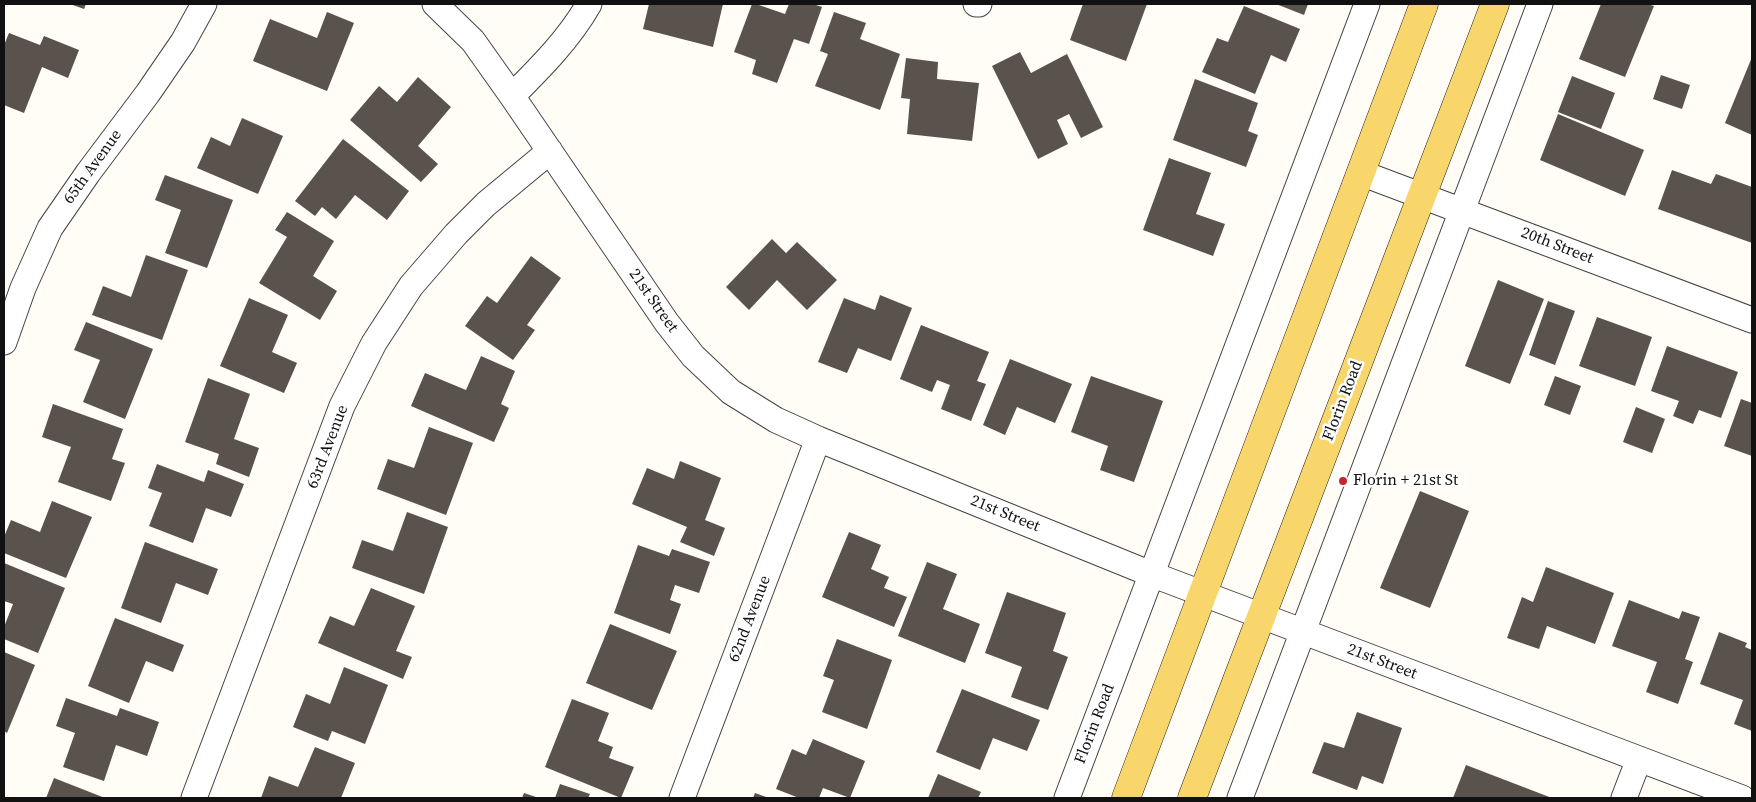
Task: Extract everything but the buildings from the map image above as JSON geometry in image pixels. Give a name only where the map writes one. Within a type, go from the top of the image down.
[{"type":"main road","points":[[1126,798],[1424,4]]},
{"type":"main road","name":"Florin Road","points":[[1192,798],[1495,4]]},
{"type":"street","name":"65th Avenue","points":[[4,342],[23,288],[50,228],[178,50],[204,4]]},
{"type":"street","name":"21st Street","points":[[435,4],[472,41],[512,96],[667,323],[693,356],[732,392],[776,420],[818,439],[1152,574],[1742,798]]},
{"type":"street","points":[[512,96],[549,59],[589,4]]},
{"type":"street","name":"Florin Road","points":[[1066,798],[1367,4]]},
{"type":"street","points":[[1240,798],[1540,4]]},
{"type":"street","name":"63rd Avenue","points":[[194,798],[342,406],[374,343],[411,286],[456,234],[486,204],[550,151]]},
{"type":"street","name":"20th Street","points":[[1361,173],[1752,320]]},
{"type":"street","name":"62nd Avenue","points":[[682,798],[818,439]]},
{"type":"street","points":[[1624,798],[1639,759]]},
{"type":"place","name":"Florin + 21st St","points":[[1343,481]]}]
